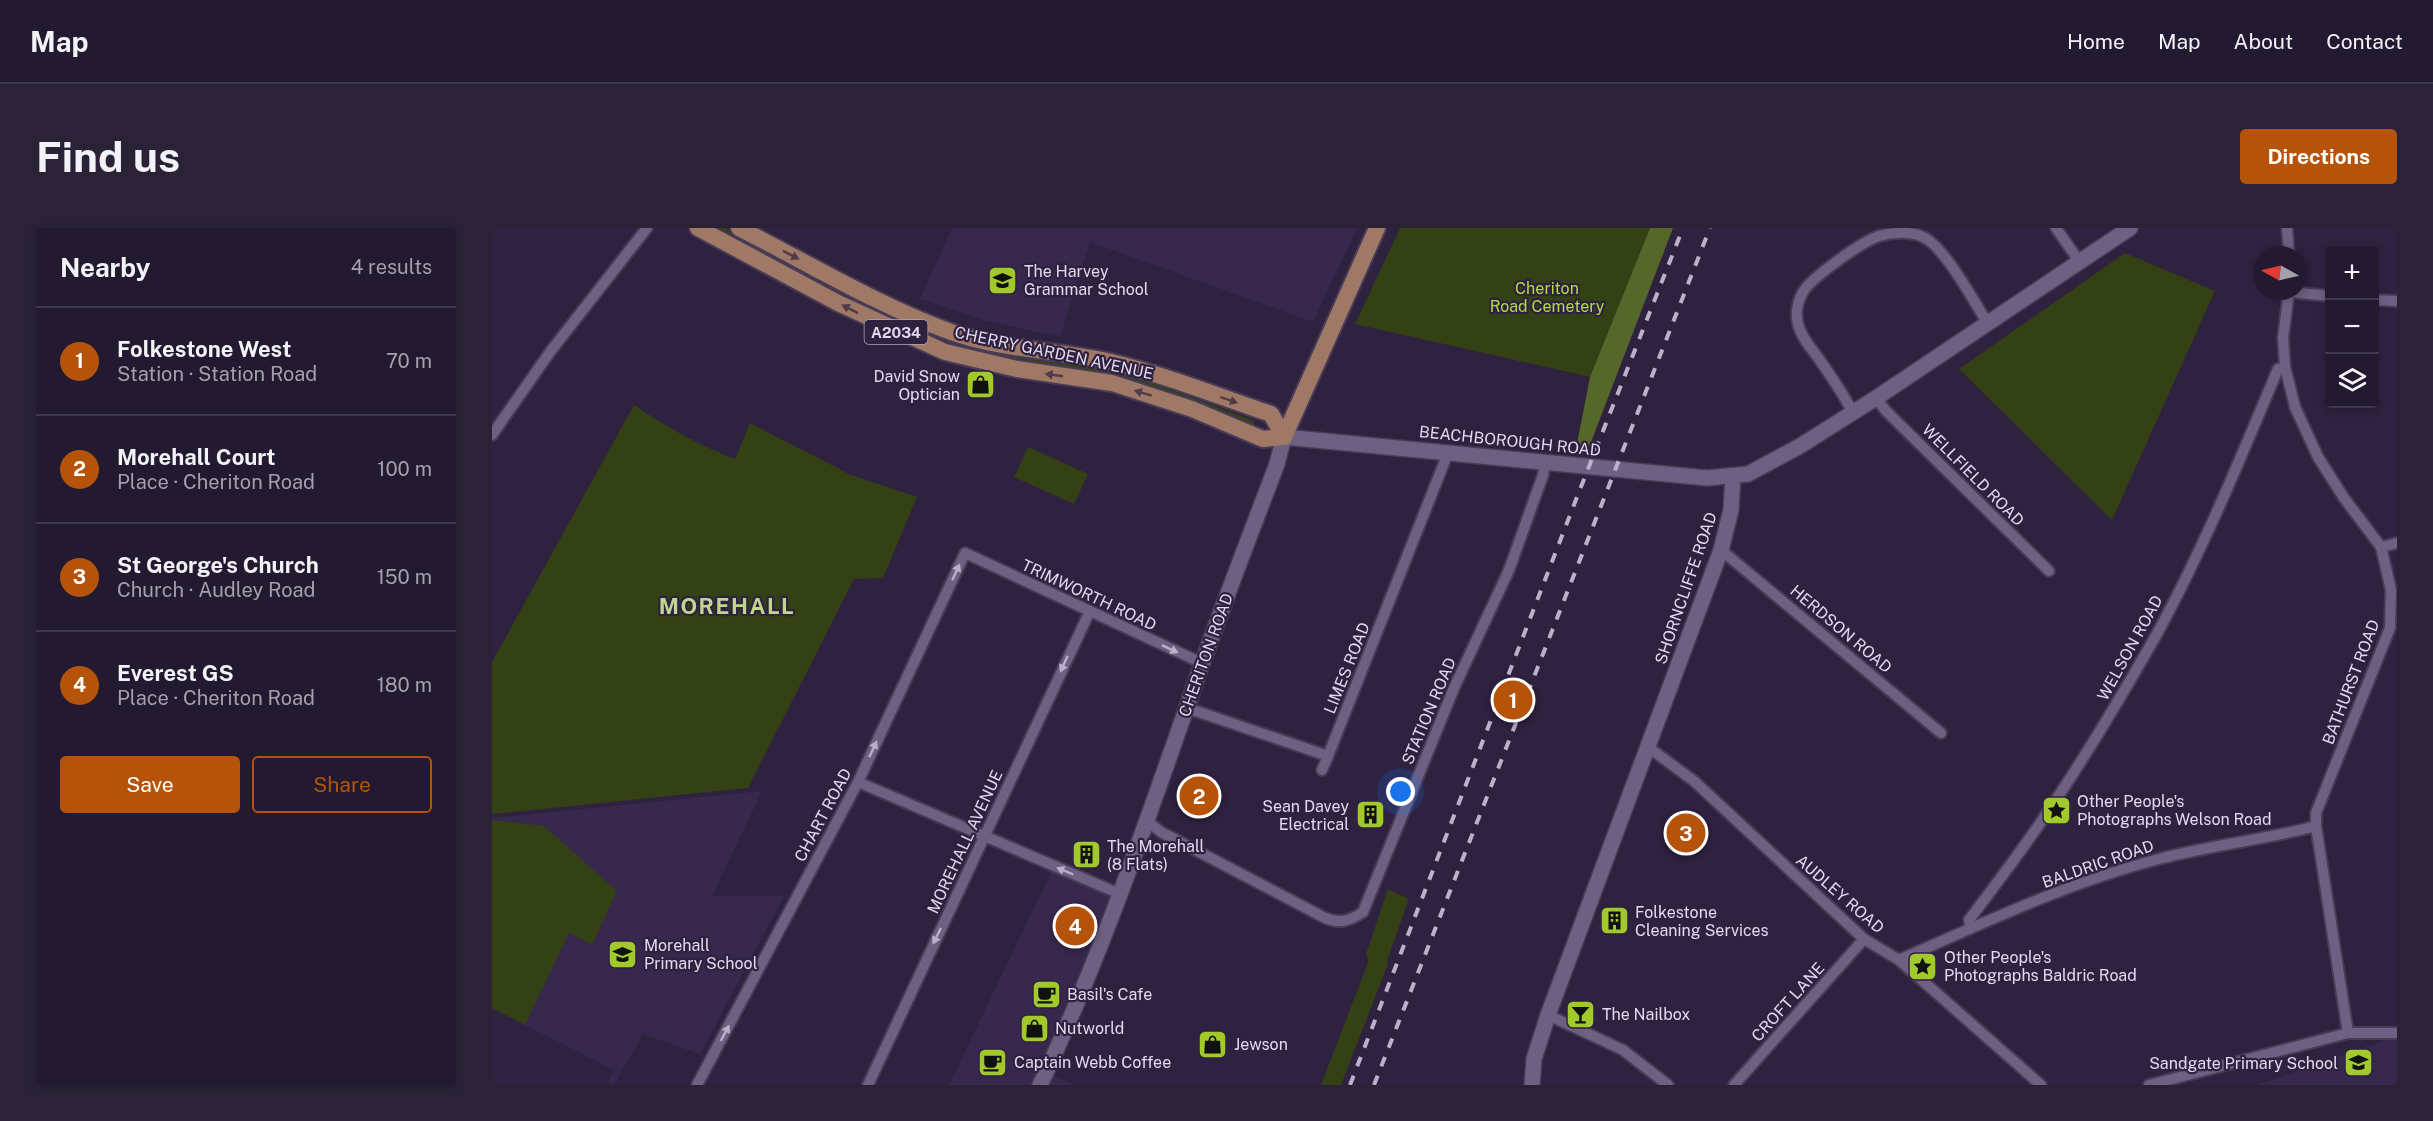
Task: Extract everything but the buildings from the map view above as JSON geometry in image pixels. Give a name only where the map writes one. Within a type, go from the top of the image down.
[{"type":"main road","name":"CHERRY GARDEN AVENUE","points":[[698,228],[838,303],[901,334],[945,352],[1017,369],[1112,384],[1237,426],[1263,439],[1284,437],[1271,414],[1144,370],[1095,359],[1021,349],[952,332],[908,314],[739,228]]},
{"type":"main road","name":"CHERITON ROAD","points":[[1041,1085],[1120,894],[1202,663],[1277,464],[1284,437],[1377,228]]},
{"type":"main road","points":[[1733,476],[1748,474],[1800,446],[1853,413],[2130,228]]},
{"type":"main road","name":"BEACHBOROUGH ROAD","points":[[1284,437],[1707,478],[1733,476]]},
{"type":"main road","name":"SHORNCLIFFE ROAD","points":[[1532,1085],[1534,1059],[1548,1015],[1721,550],[1731,510],[1733,476]]},
{"type":"street","points":[[2056,228],[2079,261]]},
{"type":"street","points":[[2287,228],[2288,246]]},
{"type":"street","points":[[492,435],[550,352],[648,229]]},
{"type":"street","points":[[1853,413],[1843,393],[1802,335],[1797,323],[1797,311],[1800,299],[1815,279],[1868,240],[1891,234],[1915,234],[1926,237],[1941,251],[1988,324]]},
{"type":"street","points":[[2307,294],[2325,296]]},
{"type":"street","name":"BATHURST ROAD","points":[[2288,300],[2283,338],[2285,367],[2295,407],[2318,457],[2344,498],[2381,547],[2391,590],[2390,628],[2316,813],[2316,826],[2348,1033]]},
{"type":"street","points":[[2379,300],[2397,301]]},
{"type":"street","name":"WELSON ROAD","points":[[1971,928],[1969,920],[2049,811],[2158,631],[2238,468],[2278,369],[2285,367]]},
{"type":"street","name":"WELLFIELD ROAD","points":[[1876,398],[1886,411],[2049,571]]},
{"type":"street","name":"LIMES ROAD","points":[[1322,770],[1448,453]]},
{"type":"street","name":"STATION ROAD","points":[[1147,821],[1161,832],[1325,918],[1343,921],[1363,912],[1454,688],[1509,570],[1543,475],[1545,463]]},
{"type":"street","points":[[2381,547],[2397,543]]},
{"type":"street","name":"HERDSON ROAD","points":[[1721,550],[1941,733]]},
{"type":"street","name":"TRIMWORTH ROAD","points":[[965,553],[1202,663]]},
{"type":"street","name":"CHART ROAD","points":[[697,1085],[858,782],[965,553]]},
{"type":"street","name":"MOREHALL AVENUE","points":[[868,1085],[1090,611]]},
{"type":"street","points":[[1187,708],[1328,756]]},
{"type":"street","name":"AUDLEY ROAD","points":[[1648,747],[1694,781],[1864,939],[1899,960],[2042,1085]]},
{"type":"street","points":[[858,782],[1120,894]]},
{"type":"street","name":"BALDRIC ROAD","points":[[1899,960],[1971,928],[2106,874],[2171,856],[2316,826]]},
{"type":"street","name":"CROFT LANE","points":[[1734,1085],[1864,939]]},
{"type":"street","points":[[1548,1015],[1623,1050],[1668,1085]]},
{"type":"street","points":[[2148,1085],[2348,1033],[2397,1033]]},
{"type":"shaded area","name":"The Harvey Grammar School","points":[[952,228],[1357,228],[1313,322],[1090,242],[1060,337],[983,320],[920,299]]},
{"type":"shaded area","name":"Morehall Primary School","points":[[762,791],[712,896],[784,896],[700,1054],[643,1034],[614,1085],[608,1082],[614,1070],[492,1008],[492,818]]},
{"type":"shaded area","points":[[1052,870],[1114,897],[1042,1070],[1075,1085],[949,1085]]},
{"type":"shaded area","name":"Sandgate Primary School","points":[[2397,1039],[2397,1085],[2257,1085],[2383,1041]]},
{"type":"green space","points":[[708,228],[725,228],[885,312],[887,316],[884,319]]},
{"type":"green space","name":"Cheriton Road Cemetery","points":[[1400,228],[1650,228],[1590,377],[1355,324]]},
{"type":"green space","points":[[1650,228],[1673,228],[1588,450],[1575,454],[1590,377]]},
{"type":"green space","points":[[2125,253],[2215,291],[2112,520],[1959,369]]},
{"type":"green space","points":[[916,327],[1127,373],[1255,421],[1252,428],[1219,411],[1181,398],[987,353],[941,339],[918,330]]},
{"type":"green space","points":[[634,405],[683,435],[735,459],[750,423],[851,475],[917,497],[883,578],[854,579],[748,788],[492,814],[492,662]]},
{"type":"green space","points":[[1028,447],[1088,474],[1074,504],[1014,477]]},
{"type":"green space","points":[[492,820],[544,826],[617,891],[592,945],[569,933],[525,1025],[492,1008]]},
{"type":"green space","points":[[1388,889],[1409,899],[1387,961],[1388,964],[1341,1085],[1321,1085],[1369,960],[1366,954]]},
{"type":"railway","points":[[1350,1085],[1683,228]]},
{"type":"railway","points":[[1374,1085],[1710,228]]},
{"type":"place","name":"The Harvey Grammar School","points":[[1003,280]]},
{"type":"place","name":"David Snow Optician","points":[[981,385]]},
{"type":"place","name":"Folkestone West","points":[[1513,700]]},
{"type":"place","name":"Morehall Court","points":[[1199,796]]},
{"type":"place","name":"Other People's Photographs Welson Road","points":[[2056,810]]},
{"type":"place","name":"Sean Davey Electrical","points":[[1370,815]]},
{"type":"place","name":"St George's Church","points":[[1686,833]]},
{"type":"place","name":"The Morehall (8 Flats)","points":[[1086,855]]},
{"type":"place","name":"Folkestone Cleaning Services","points":[[1614,921]]},
{"type":"place","name":"Everest GS","points":[[1075,926]]},
{"type":"place","name":"Morehall Primary School","points":[[623,954]]},
{"type":"place","name":"Other People's Photographs Baldric Road","points":[[1923,966]]},
{"type":"place","name":"Basil's Cafe","points":[[1046,994]]},
{"type":"place","name":"The Nailbox","points":[[1581,1014]]},
{"type":"place","name":"Nutworld","points":[[1034,1028]]},
{"type":"place","name":"Jewson","points":[[1213,1044]]},
{"type":"place","name":"Captain Webb Coffee","points":[[993,1062]]},
{"type":"place","name":"Sandgate Primary School","points":[[2359,1063]]},
{"type":"district","name":"MOREHALL","points":[[727,606]]}]
